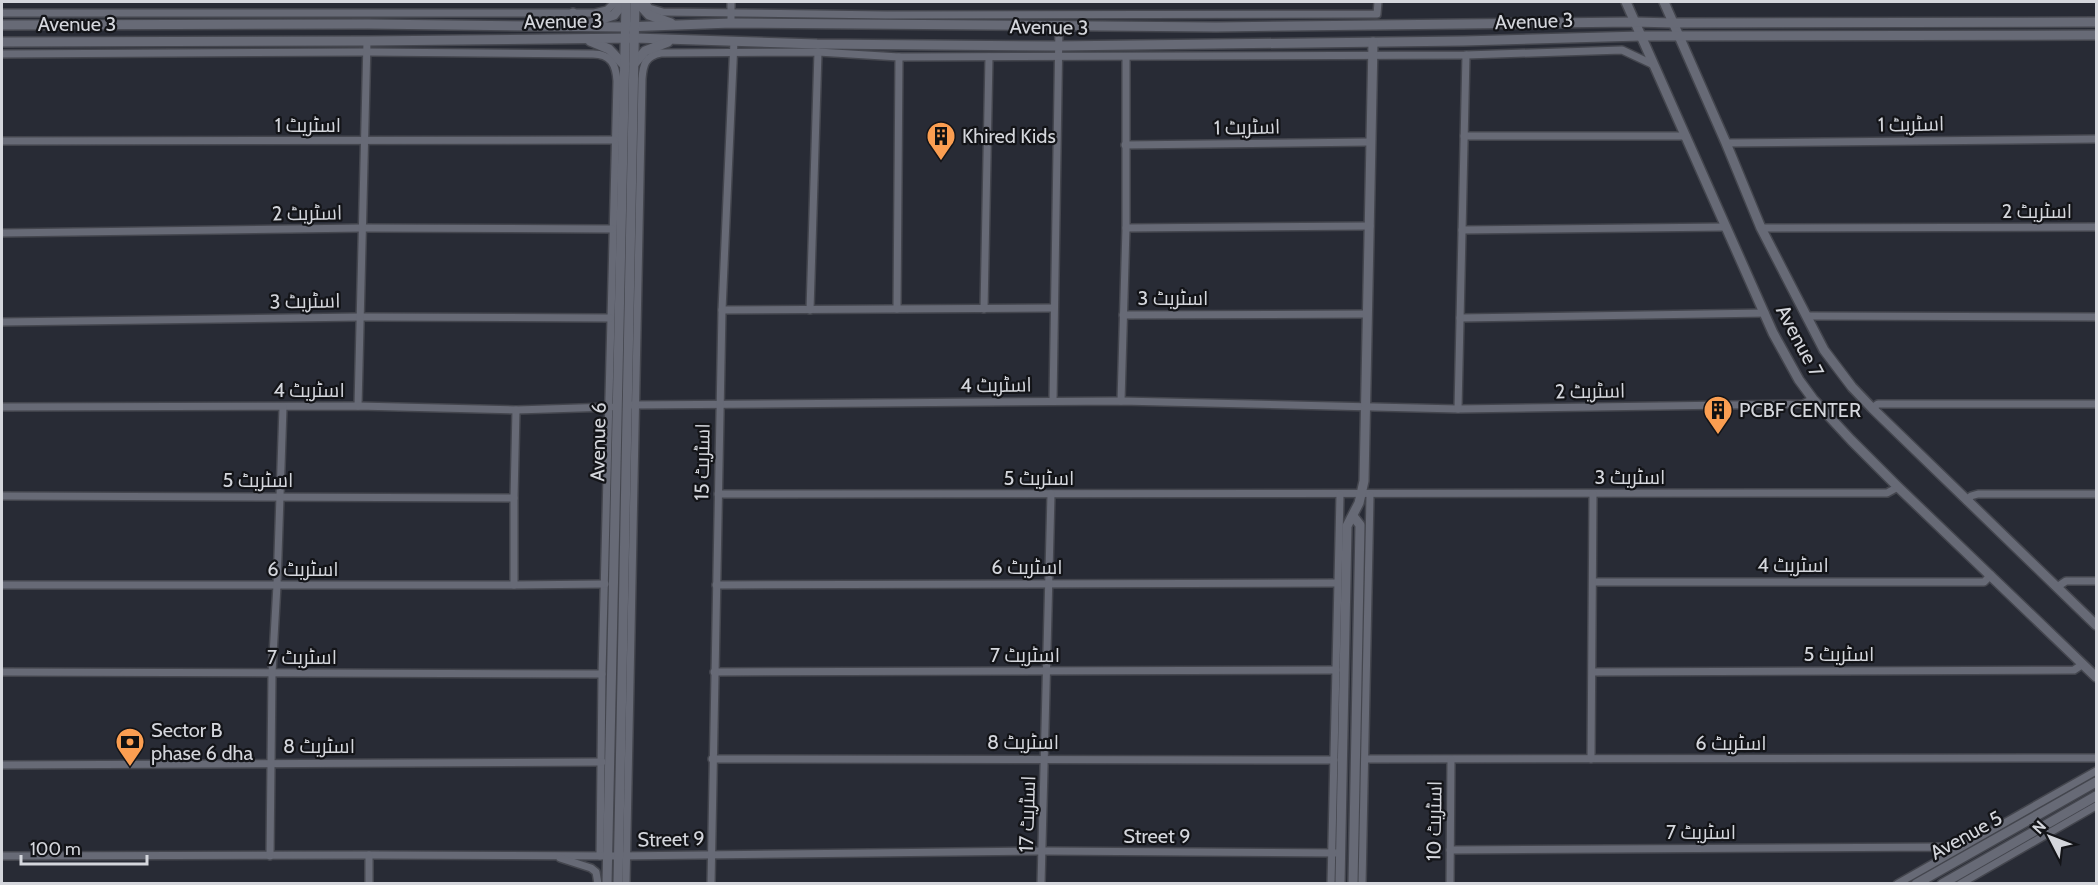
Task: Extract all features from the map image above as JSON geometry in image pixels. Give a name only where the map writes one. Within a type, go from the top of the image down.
[{"type":"main road","points":[[573,13],[578,25],[614,15],[625,2]]},
{"type":"main road","name":"Avenue 6","points":[[621,406],[638,79],[625,2]]},
{"type":"main road","points":[[636,2],[649,15],[674,24]]},
{"type":"main road","name":"Avenue 6","points":[[630,27],[636,2]]},
{"type":"main road","name":"Avenue 7","points":[[1626,2],[1764,313],[1799,380],[1813,399],[1898,487],[2097,676]]},
{"type":"main road","name":"Avenue 7","points":[[1664,2],[1761,228],[1824,350],[1872,408],[2097,625]]},
{"type":"main road","name":"Avenue 3","points":[[2,25],[578,25],[630,27],[731,23],[1059,27],[1635,22],[2097,22]]},
{"type":"main road","name":"Avenue 3","points":[[2,42],[630,38],[673,41],[1057,46],[1641,36],[2097,35]]},
{"type":"main road","name":"Avenue 6","points":[[607,884],[613,856],[621,406],[620,81],[630,38]]},
{"type":"main road","points":[[582,39],[609,49],[624,65]]},
{"type":"main road","points":[[634,64],[649,49],[673,41]]},
{"type":"main road","points":[[1340,884],[1336,853],[1347,526],[1359,502],[1364,481],[1373,42]]},
{"type":"main road","points":[[1353,516],[1360,525],[1361,741],[1353,884]]},
{"type":"main road","name":"Avenue 5","points":[[1916,884],[2097,782]]},
{"type":"main road","name":"Avenue 5","points":[[1942,884],[2097,796]]},
{"type":"main road","name":"Avenue 6","points":[[613,856],[618,884]]},
{"type":"street","points":[[2,13],[573,13],[601,12],[612,7],[615,2]]},
{"type":"street","points":[[645,2],[649,8],[659,12],[886,15],[1377,14],[1378,2]]},
{"type":"street","points":[[731,2],[731,23]]},
{"type":"street","points":[[1053,401],[1059,27]]},
{"type":"street","points":[[1599,37],[1599,50]]},
{"type":"street","points":[[358,406],[367,41]]},
{"type":"street","name":"اسٹریٹ 15","points":[[711,884],[719,405],[734,41]]},
{"type":"street","points":[[638,79],[646,60],[655,54],[818,52],[899,57],[1126,57],[1466,55],[1622,50],[1654,65]]},
{"type":"street","points":[[2,54],[367,52],[601,54],[614,64],[620,81],[614,140],[610,318],[621,406],[605,584],[602,762],[613,856],[626,884]]},
{"type":"street","points":[[810,310],[818,52]]},
{"type":"street","points":[[1458,409],[1466,55]]},
{"type":"street","points":[[897,309],[899,57]]},
{"type":"street","points":[[984,309],[989,57]]},
{"type":"street","points":[[1121,401],[1126,228],[1126,57]]},
{"type":"street","points":[[1464,136],[1686,136]]},
{"type":"street","name":"اسٹریٹ 1","points":[[1726,142],[2097,139]]},
{"type":"street","name":"اسٹریٹ 1","points":[[2,141],[614,140]]},
{"type":"street","name":"اسٹریٹ 1","points":[[1125,145],[1370,142]]},
{"type":"street","points":[[1126,228],[1370,226]]},
{"type":"street","points":[[1462,230],[1726,227]]},
{"type":"street","name":"اسٹریٹ 2","points":[[1761,228],[2097,227]]},
{"type":"street","name":"اسٹریٹ 2","points":[[2,233],[362,228],[612,229]]},
{"type":"street","points":[[722,310],[1054,308]]},
{"type":"street","points":[[1460,318],[1764,313]]},
{"type":"street","name":"اسٹریٹ 3","points":[[1123,315],[1367,314]]},
{"type":"street","name":"اسٹریٹ 3","points":[[2,322],[360,316],[610,318]]},
{"type":"street","points":[[1807,316],[2097,317]]},
{"type":"street","name":"اسٹریٹ 2","points":[[1366,405],[1458,409],[1803,405],[1813,399]]},
{"type":"street","name":"اسٹریٹ 4","points":[[2,407],[358,406],[516,410],[621,406],[1053,401],[1366,405]]},
{"type":"street","points":[[1872,408],[1878,404],[2097,404]]},
{"type":"street","points":[[270,856],[272,673],[283,407]]},
{"type":"street","points":[[514,585],[516,410]]},
{"type":"street","name":"اسٹریٹ 3","points":[[1360,495],[1887,493],[1898,487]]},
{"type":"street","name":"اسٹریٹ 17","points":[[1041,884],[1051,494]]},
{"type":"street","points":[[1592,759],[1593,494]]},
{"type":"street","points":[[1967,501],[1971,496],[1977,494],[2097,494]]},
{"type":"street","name":"اسٹریٹ 5","points":[[718,495],[1360,495]]},
{"type":"street","points":[[1331,884],[1336,853],[1335,670],[1340,495]]},
{"type":"street","points":[[1362,884],[1366,759],[1361,741],[1371,495]]},
{"type":"street","name":"اسٹریٹ 5","points":[[2,496],[514,498]]},
{"type":"street","name":"اسٹریٹ 4","points":[[1593,582],[1984,582],[1991,575]]},
{"type":"street","points":[[2057,587],[2066,582],[2097,581]]},
{"type":"street","name":"اسٹریٹ 6","points":[[716,585],[1338,583]]},
{"type":"street","name":"اسٹریٹ 6","points":[[2,585],[605,584]]},
{"type":"street","name":"اسٹریٹ 5","points":[[1593,672],[2074,670],[2083,664]]},
{"type":"street","name":"اسٹریٹ 7","points":[[714,672],[1335,670]]},
{"type":"street","name":"اسٹریٹ 7","points":[[2,672],[602,674]]},
{"type":"street","name":"اسٹریٹ 6","points":[[1366,759],[2097,758]]},
{"type":"street","name":"اسٹریٹ 8","points":[[712,759],[1334,760]]},
{"type":"street","name":"اسٹریٹ 10","points":[[1450,884],[1451,760]]},
{"type":"street","name":"اسٹریٹ 8","points":[[2,765],[602,762]]},
{"type":"street","points":[[1897,884],[2097,771]]},
{"type":"street","points":[[1960,884],[2097,806]]},
{"type":"street","name":"اسٹریٹ 7","points":[[1450,850],[1940,847],[1950,853]]},
{"type":"street","name":"Street 9","points":[[2,856],[613,856],[1042,851],[1336,853]]},
{"type":"street","points":[[369,855],[369,884]]},
{"type":"street","points":[[554,856],[591,868],[596,872],[598,884]]},
{"type":"place","name":"Khired Kids","points":[[941,162]]},
{"type":"place","name":"PCBF CENTER","points":[[1718,436]]},
{"type":"place","name":"Sector B phase 6 dha","points":[[130,768]]}]
